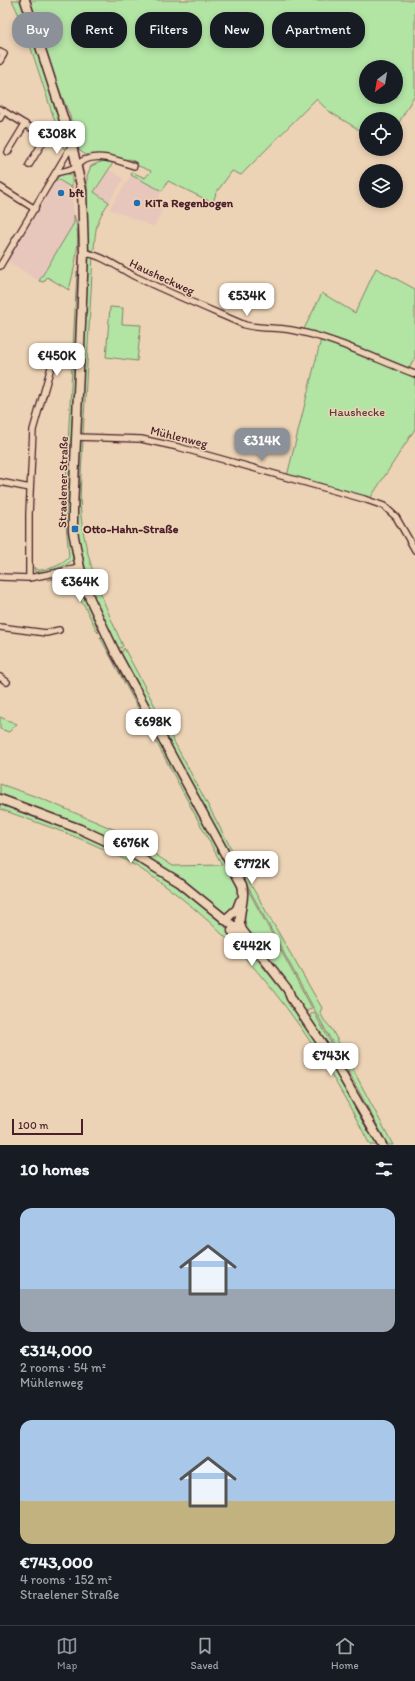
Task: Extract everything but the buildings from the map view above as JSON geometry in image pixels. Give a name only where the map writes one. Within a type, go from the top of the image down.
[{"type":"street","name":"Straelener Straße","points":[[25,0],[72,144],[82,190],[84,252],[73,531],[80,568],[90,599],[112,646],[238,877],[244,893],[240,915],[240,926],[248,940]]},
{"type":"street","points":[[0,61],[2,53]]},
{"type":"street","points":[[0,118],[2,110],[46,137],[29,165]]},
{"type":"street","points":[[8,152],[25,124]]},
{"type":"street","points":[[0,266],[56,174],[72,144]]},
{"type":"street","points":[[56,174],[63,170],[72,169],[84,160],[103,157],[134,166]]},
{"type":"street","points":[[0,188],[35,209]]},
{"type":"street","name":"Hausheckweg","points":[[84,252],[95,255],[119,269],[155,286],[245,325],[256,328],[290,330],[321,337],[415,374]]},
{"type":"street","points":[[29,578],[30,488],[33,430],[53,360]]},
{"type":"street","name":"Mühlenweg","points":[[76,436],[141,439],[364,499],[384,506],[396,517],[415,550]]},
{"type":"street","points":[[0,482],[30,488]]},
{"type":"street","points":[[0,577],[29,578],[80,568]]},
{"type":"street","points":[[0,627],[46,633],[59,630]]},
{"type":"street","points":[[0,677],[7,682]]},
{"type":"street","points":[[0,799],[80,829],[130,852],[179,882],[227,922],[240,915]]},
{"type":"street","name":"Straelener Straße","points":[[227,922],[237,909],[240,899],[239,886],[228,861]]},
{"type":"street","name":"Straelener Straße","points":[[227,922],[235,927],[248,940],[282,981],[291,998]]},
{"type":"street","name":"Straelener Straße","points":[[227,922],[232,931],[257,957],[291,998],[337,1066],[382,1145]]},
{"type":"shaded area","points":[[109,169],[124,179],[109,202],[94,192]]},
{"type":"shaded area","name":"KiTa Regenbogen","points":[[131,175],[162,191],[157,201],[165,205],[154,227],[109,209]]},
{"type":"shaded area","points":[[59,180],[72,188],[74,223],[39,281],[10,263],[8,260],[56,181]]},
{"type":"green space","points":[[12,0],[22,0],[26,12],[18,12]]},
{"type":"green space","points":[[28,0],[415,0],[415,94],[403,115],[403,112],[359,112],[359,130],[330,112],[316,99],[241,175],[232,171],[216,193],[213,203],[168,181],[162,191],[131,175],[132,172],[145,178],[151,171],[136,165],[138,163],[129,159],[124,161],[104,156],[86,155],[80,151],[75,139],[70,116],[44,48],[63,48],[63,12],[32,12]]},
{"type":"green space","points":[[31,48],[37,48],[67,141],[68,146],[64,149]]},
{"type":"green space","points":[[103,161],[113,163],[94,192],[109,202],[101,214],[97,224],[94,249],[92,251],[87,249],[87,176],[91,166]]},
{"type":"green space","points":[[68,173],[72,176],[72,188],[59,180],[56,181],[60,174]]},
{"type":"green space","points":[[74,215],[78,243],[69,290],[47,277],[44,282],[39,281],[74,223]]},
{"type":"green space","points":[[93,255],[83,436],[78,433],[87,257]]},
{"type":"green space","points":[[376,268],[415,289],[415,357],[409,369],[304,329],[322,293],[355,313]]},
{"type":"green space","points":[[77,271],[80,275],[68,499],[73,559],[66,565],[56,569],[44,572],[35,572],[34,567],[37,570],[50,568],[63,563],[69,557],[66,524],[66,481]]},
{"type":"green space","points":[[110,307],[123,308],[122,324],[141,325],[137,361],[106,357]]},
{"type":"green space","name":"Haushecke","points":[[321,339],[415,376],[415,429],[371,497],[373,500],[287,476]]},
{"type":"green space","points":[[80,439],[83,439],[80,497],[83,533],[91,566],[123,646],[121,648],[116,647],[102,618],[90,588],[81,557],[76,525],[75,504],[77,442]]},
{"type":"green space","points":[[68,575],[75,577],[99,631],[98,633],[69,578],[47,580]]},
{"type":"green space","points":[[100,637],[103,638],[236,883],[239,897],[236,904],[226,914],[177,876],[120,844],[0,796],[0,784],[40,798],[120,832],[173,866],[222,865]]},
{"type":"green space","points":[[124,648],[248,880],[322,1008],[320,1012],[324,1020],[331,1028],[393,1145],[388,1145],[235,863],[234,864],[312,1008],[307,1011],[303,1010],[282,977],[242,923],[246,898],[120,656]]},
{"type":"green space","points":[[0,717],[17,724],[9,732],[0,729]]},
{"type":"green space","points":[[0,802],[66,826],[104,842],[139,861],[172,882],[203,907],[232,934],[284,993],[308,1026],[329,1059],[379,1145],[370,1145],[349,1104],[325,1065],[300,1026],[272,989],[210,922],[174,892],[136,866],[87,841],[0,809]]},
{"type":"green space","points":[[314,1012],[386,1145],[309,1018]]},
{"type":"place","name":"bft","points":[[61,193]]},
{"type":"place","name":"KiTa Regenbogen","points":[[137,203]]},
{"type":"place","name":"Otto-Hahn-Straße","points":[[75,529]]}]
